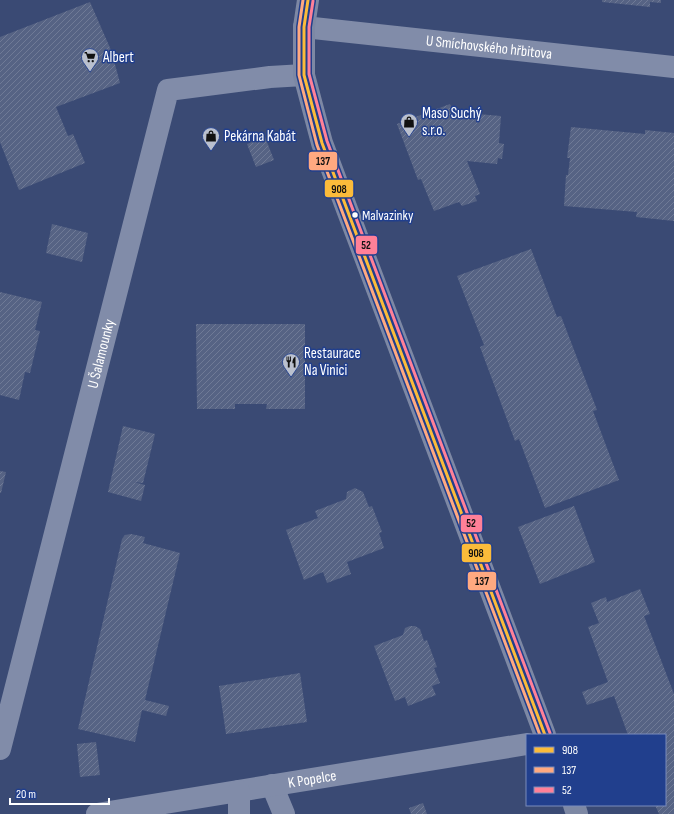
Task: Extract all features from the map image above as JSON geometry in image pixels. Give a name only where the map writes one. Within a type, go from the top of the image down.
[{"type":"street","points":[[308,0],[304,27],[304,75],[329,163],[546,734]]},
{"type":"street","name":"U Smíchovského hřbitova","points":[[304,27],[674,67]]},
{"type":"street","name":"U Šalamounky","points":[[0,750],[168,90],[270,77],[304,75]]},
{"type":"street","name":"K Popelce","points":[[97,814],[526,744]]},
{"type":"street","points":[[272,785],[284,814]]},
{"type":"street","points":[[239,791],[239,814]]},
{"type":"building","points":[[602,0],[661,0],[661,3],[650,2],[650,7],[602,2]]},
{"type":"building","points":[[90,2],[114,57],[120,83],[56,107],[68,136],[73,134],[85,163],[19,190],[0,142],[0,37]]},
{"type":"building","points":[[450,104],[454,112],[501,116],[499,143],[504,144],[502,159],[498,158],[497,164],[467,161],[480,194],[475,196],[477,201],[462,206],[459,202],[434,211],[421,179],[418,180],[397,124]]},
{"type":"building","points":[[571,127],[645,134],[645,130],[674,133],[674,221],[636,217],[637,212],[564,206],[566,175],[568,175],[570,158],[567,158]]},
{"type":"building","points":[[265,137],[274,160],[256,167],[247,144]]},
{"type":"building","points":[[52,224],[88,233],[82,262],[46,253]]},
{"type":"building","points":[[531,249],[557,317],[561,316],[597,410],[593,411],[619,480],[545,508],[519,439],[515,441],[480,347],[484,345],[457,276]]},
{"type":"building","points":[[0,292],[42,302],[35,330],[40,331],[30,373],[25,372],[19,400],[0,395]]},
{"type":"building","points":[[196,324],[305,324],[305,409],[266,409],[267,404],[235,404],[235,409],[197,409]]},
{"type":"building","points":[[123,426],[155,434],[143,483],[134,482],[145,485],[141,501],[108,492]]},
{"type":"building","points":[[0,471],[6,472],[1,493],[0,493]]},
{"type":"building","points":[[355,488],[363,492],[369,507],[372,506],[382,532],[379,533],[384,548],[347,562],[351,574],[327,583],[323,572],[304,580],[286,530],[318,518],[315,511],[346,499],[347,492]]},
{"type":"building","points":[[574,506],[595,562],[540,584],[518,527]]},
{"type":"building","points":[[131,534],[145,537],[143,543],[180,553],[145,700],[169,706],[166,716],[142,710],[135,742],[78,729],[122,539],[125,535]]},
{"type":"building","points":[[640,589],[650,614],[644,616],[674,694],[674,814],[659,814],[655,806],[666,806],[666,734],[628,734],[614,696],[587,705],[582,692],[608,682],[588,627],[599,623],[591,603],[606,597],[607,602]]},
{"type":"building","points":[[415,626],[420,629],[424,641],[427,640],[437,667],[434,668],[440,683],[432,686],[436,695],[408,706],[405,697],[395,701],[374,646],[403,635],[405,628]]},
{"type":"building","points":[[300,673],[307,722],[226,734],[219,686]]},
{"type":"building","points":[[96,742],[100,775],[80,777],[77,744]]},
{"type":"building","points":[[423,803],[427,814],[411,814],[409,808]]},
{"type":"transit line","name":"137","points":[[303,0],[299,27],[299,75],[317,145],[540,734]]},
{"type":"transit line","name":"908","points":[[308,0],[304,27],[304,75],[322,143],[545,734]]},
{"type":"transit line","name":"52","points":[[313,1],[309,27],[309,74],[327,141],[550,733]]},
{"type":"place","name":"Albert","points":[[90,72]]},
{"type":"place","name":"Maso Suchý s.r.o.","points":[[409,137]]},
{"type":"place","name":"Pekárna Kabát","points":[[211,151]]},
{"type":"place","name":"Malvazinky","points":[[355,215]]},
{"type":"place","name":"Restaurace Na Vinici","points":[[291,377]]}]
